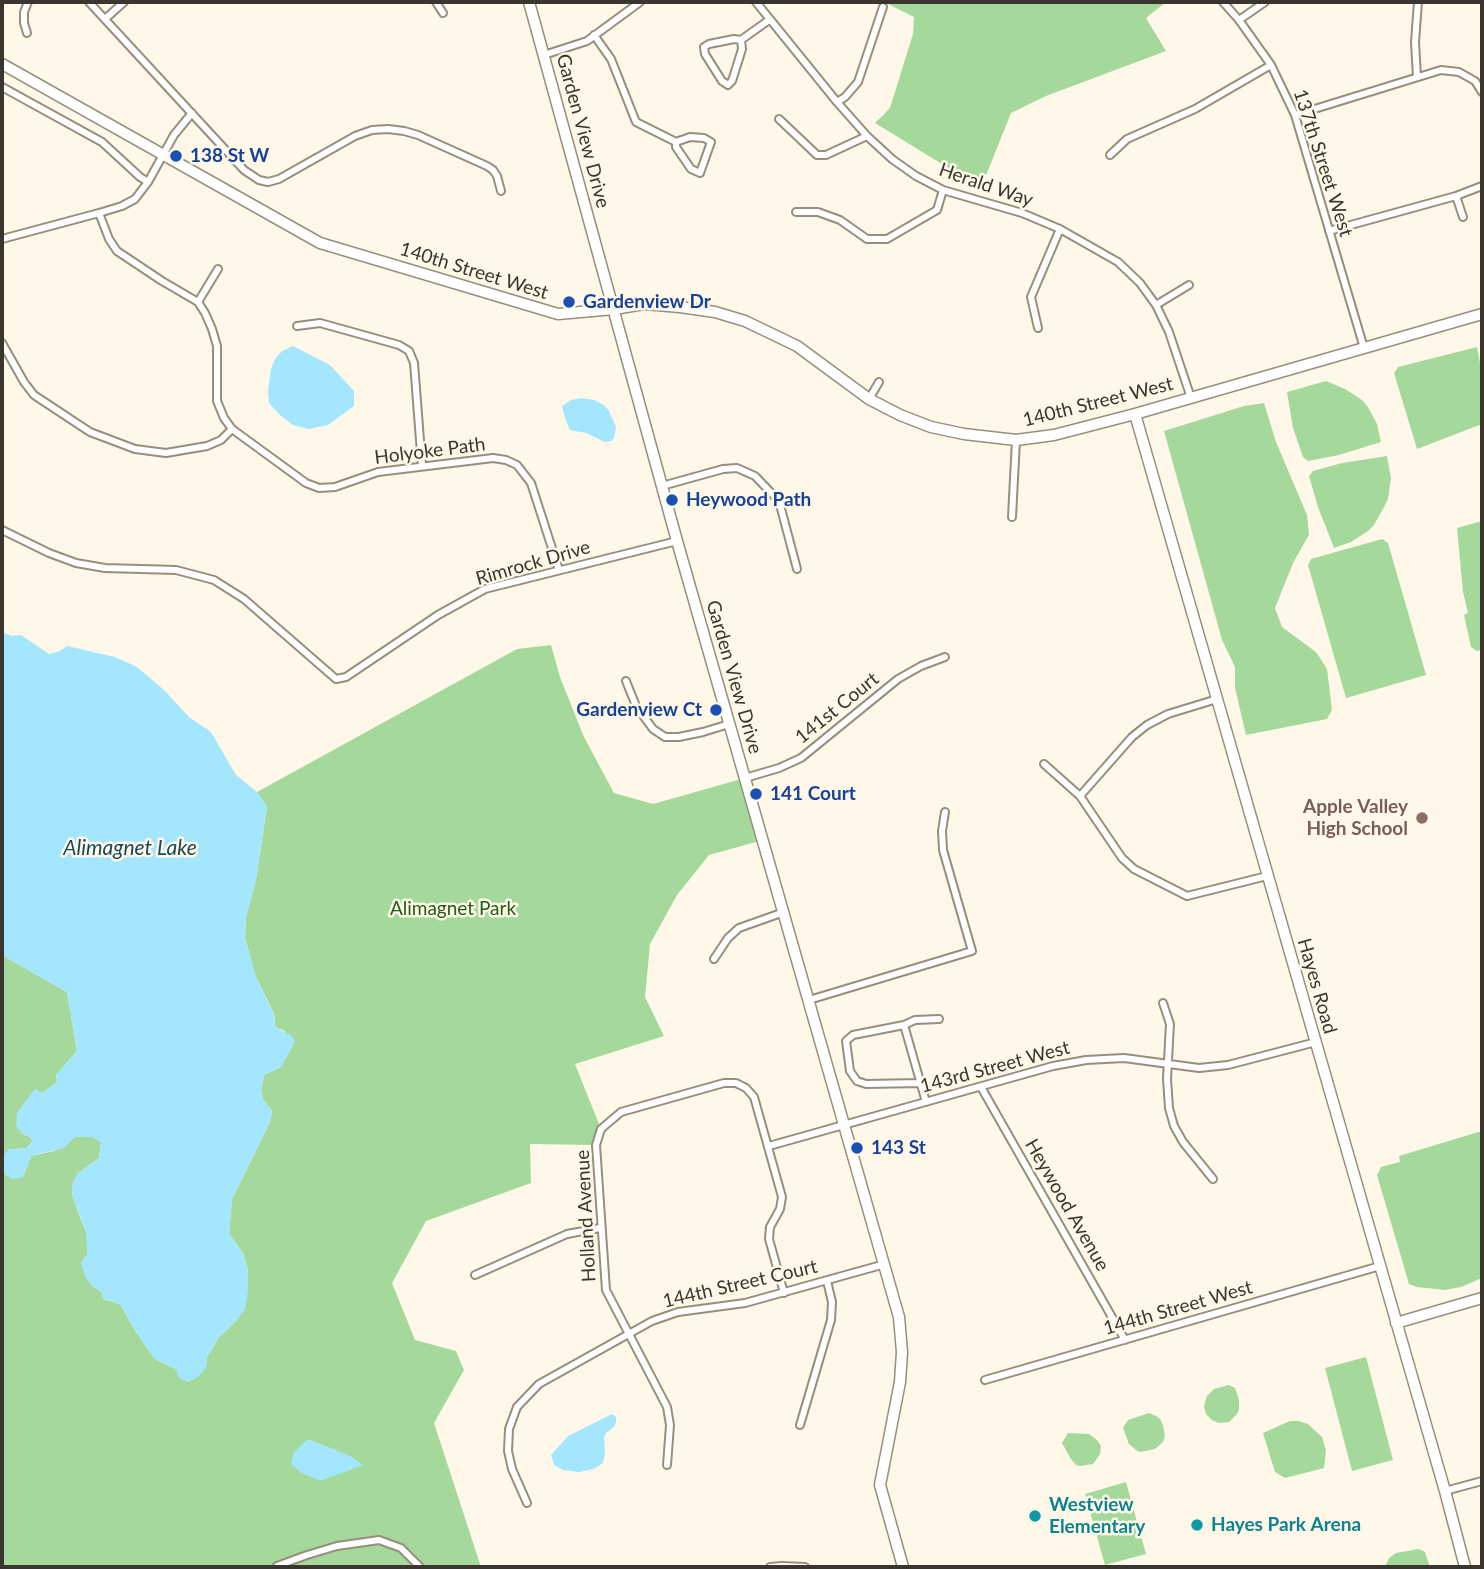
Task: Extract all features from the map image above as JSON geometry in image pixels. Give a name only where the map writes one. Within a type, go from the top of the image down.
[{"type":"street","points":[[27,33],[24,12],[28,2]]},
{"type":"street","points":[[89,2],[244,170],[258,180],[268,183],[355,136],[372,130],[388,129],[418,135],[487,166],[493,170],[500,191]]},
{"type":"street","points":[[105,19],[124,2]]},
{"type":"street","points":[[436,2],[443,13]]},
{"type":"street","name":"Garden View Drive","points":[[529,2],[677,541],[899,1317],[902,1352],[900,1382],[880,1485],[903,1567]]},
{"type":"street","points":[[544,55],[587,41],[640,2]]},
{"type":"street","name":"Herald Way","points":[[756,2],[837,102],[892,159],[943,190],[1022,213],[1059,229],[1118,262],[1140,283],[1156,305],[1169,332],[1191,398]]},
{"type":"street","name":"137th Street West","points":[[1223,2],[1271,65],[1295,115],[1364,348]]},
{"type":"street","points":[[1239,20],[1265,2]]},
{"type":"street","points":[[1417,77],[1415,42],[1418,2]]},
{"type":"street","points":[[837,102],[858,82],[883,7]]},
{"type":"street","points":[[741,40],[742,49],[733,80],[727,85],[705,54],[704,47],[734,39],[741,40],[769,20]]},
{"type":"street","points":[[594,35],[611,59],[636,122],[676,142],[690,137],[704,138],[711,142],[700,173],[691,169],[676,147],[676,142]]},
{"type":"street","name":"140th Street West","points":[[2,64],[320,243],[558,314],[644,304],[715,312],[745,321],[797,346],[869,399],[900,415],[931,427],[964,434],[1016,440],[1054,435],[1482,314]]},
{"type":"street","points":[[1111,155],[1127,139],[1195,109],[1271,65]]},
{"type":"street","points":[[1295,115],[1441,70],[1459,72],[1475,81],[1482,92]]},
{"type":"street","points":[[2,87],[102,142],[148,182]]},
{"type":"street","points":[[2,239],[99,213],[135,199],[148,182],[174,135],[192,113]]},
{"type":"street","points":[[779,119],[817,155],[827,155],[867,136]]},
{"type":"street","points":[[1329,230],[1456,196],[1482,186]]},
{"type":"street","points":[[796,212],[818,212],[840,220],[867,239],[887,239],[937,210],[943,190]]},
{"type":"street","points":[[1456,196],[1463,217]]},
{"type":"street","points":[[99,213],[117,251],[198,302],[218,269]]},
{"type":"street","points":[[1038,328],[1031,297],[1059,229]]},
{"type":"street","points":[[1156,305],[1189,285]]},
{"type":"street","name":"Holyoke Path","points":[[198,302],[212,329],[217,346],[217,401],[232,429],[306,482],[319,488],[335,487],[378,471],[493,458],[506,460],[517,466],[531,483],[559,570]]},
{"type":"street","points":[[297,326],[320,323],[399,345],[409,351],[414,363],[422,466]]},
{"type":"street","points":[[2,343],[34,395],[90,432],[135,449],[166,453],[207,446],[220,440],[232,429]]},
{"type":"street","points":[[869,399],[879,382]]},
{"type":"street","name":"Hayes Road","points":[[1135,414],[1465,1567]]},
{"type":"street","points":[[1012,517],[1016,440]]},
{"type":"street","points":[[662,486],[723,469],[737,468],[755,476],[779,501],[797,569]]},
{"type":"street","name":"Rimrock Drive","points":[[2,530],[49,554],[76,563],[105,568],[176,570],[214,580],[244,599],[335,679],[346,677],[438,615],[485,589],[677,541]]},
{"type":"street","name":"141st Court","points":[[745,778],[801,758],[898,679],[920,666],[945,657]]},
{"type":"street","points":[[626,681],[636,706],[653,729],[665,737],[703,733],[729,724]]},
{"type":"street","points":[[1080,796],[1132,737],[1147,725],[1168,714],[1217,699]]},
{"type":"street","points":[[1044,764],[1080,796],[1122,858],[1135,869],[1187,896],[1267,876]]},
{"type":"street","points":[[809,1000],[972,951],[943,850],[945,812]]},
{"type":"street","points":[[714,959],[739,928],[784,912]]},
{"type":"street","points":[[1163,1003],[1170,1024],[1166,1064],[1169,1108],[1174,1126],[1185,1145],[1213,1178]]},
{"type":"street","points":[[920,1083],[866,1084],[857,1081],[850,1071],[846,1041],[853,1035],[904,1025],[915,1020],[939,1020]]},
{"type":"street","points":[[904,1025],[926,1102]]},
{"type":"street","name":"143rd Street West","points":[[769,1146],[1053,1066],[1086,1060],[1124,1058],[1199,1068],[1228,1065],[1315,1042]]},
{"type":"street","name":"Holland Avenue","points":[[667,1465],[670,1425],[667,1407],[606,1290],[596,1145],[601,1129],[621,1112],[724,1083],[736,1083],[746,1088],[754,1097],[782,1197],[780,1209],[770,1227],[769,1240],[784,1293]]},
{"type":"street","name":"Heywood Avenue","points":[[981,1087],[1125,1340]]},
{"type":"street","points":[[475,1275],[567,1234],[600,1228]]},
{"type":"street","name":"144th Street Court","points":[[527,1503],[512,1469],[508,1451],[509,1429],[517,1407],[539,1384],[652,1321],[678,1312],[745,1303],[885,1264]]},
{"type":"street","name":"144th Street West","points":[[985,1380],[1380,1266]]},
{"type":"street","points":[[800,1425],[831,1320],[832,1303],[827,1281]]},
{"type":"street","points":[[1396,1323],[1482,1298]]},
{"type":"street","points":[[1445,1491],[1482,1480]]},
{"type":"street","points":[[277,1567],[337,1546],[379,1540],[401,1548],[419,1567]]},
{"type":"street","points":[[771,1567],[805,1567]]},
{"type":"green space","points":[[884,2],[1166,2],[1146,18],[1166,51],[1046,96],[1011,113],[981,188],[875,123],[890,108],[913,34],[914,17]]},
{"type":"green space","points":[[1477,347],[1482,373],[1482,424],[1417,449],[1394,373],[1398,367]]},
{"type":"green space","points":[[1326,381],[1362,400],[1377,424],[1381,442],[1308,461],[1303,457],[1293,428],[1287,392]]},
{"type":"green space","points":[[1264,403],[1276,442],[1307,515],[1309,535],[1294,561],[1275,608],[1282,627],[1316,652],[1327,669],[1332,710],[1327,719],[1246,735],[1235,688],[1235,667],[1222,640],[1164,431],[1244,406]]},
{"type":"green space","points":[[1387,456],[1391,478],[1388,499],[1374,525],[1351,542],[1334,548],[1309,476],[1313,471],[1342,463]]},
{"type":"green space","points":[[1482,521],[1482,650],[1477,651],[1471,647],[1464,615],[1468,613],[1463,592],[1457,528]]},
{"type":"green space","points":[[1382,539],[1388,543],[1426,675],[1346,698],[1308,565],[1311,559]]},
{"type":"green space","name":"Alimagnet Park","points":[[551,645],[560,677],[584,737],[614,793],[653,804],[745,778],[763,840],[709,855],[677,895],[650,944],[645,997],[664,1036],[575,1064],[601,1129],[596,1145],[530,1144],[531,1183],[426,1221],[392,1283],[415,1340],[456,1351],[464,1370],[434,1423],[481,1567],[2,1567],[2,1173],[23,1177],[31,1156],[54,1151],[75,1137],[93,1137],[101,1142],[99,1158],[77,1174],[77,1210],[86,1231],[92,1286],[102,1292],[103,1299],[120,1304],[155,1359],[176,1369],[207,1357],[219,1337],[237,1320],[248,1270],[243,1253],[229,1234],[232,1199],[270,1122],[272,1111],[263,1099],[261,1090],[264,1075],[281,1067],[285,1031],[275,1027],[274,1014],[255,975],[245,938],[246,917],[256,879],[267,807],[257,792],[517,649]]},
{"type":"green space","points":[[2,955],[67,992],[77,1051],[56,1075],[57,1082],[43,1093],[21,1133],[33,1141],[27,1148],[9,1150],[2,1157]]},
{"type":"green space","points":[[1482,1131],[1482,1278],[1445,1290],[1409,1284],[1377,1175],[1381,1167],[1400,1162],[1399,1156]]},
{"type":"green space","points":[[1366,1357],[1393,1460],[1352,1471],[1325,1368]]},
{"type":"green space","points":[[1229,1385],[1235,1388],[1239,1410],[1229,1422],[1219,1423],[1206,1414],[1205,1402],[1214,1389]]},
{"type":"green space","points":[[1149,1413],[1160,1419],[1165,1436],[1155,1449],[1140,1452],[1129,1444],[1123,1428],[1128,1420]]},
{"type":"green space","points":[[1290,1421],[1308,1424],[1322,1437],[1326,1450],[1324,1468],[1285,1478],[1275,1472],[1263,1433]]},
{"type":"green space","points":[[1068,1433],[1089,1434],[1097,1440],[1101,1446],[1100,1454],[1093,1464],[1080,1466],[1071,1459],[1062,1443]]},
{"type":"green space","points":[[1126,1482],[1146,1554],[1105,1565],[1085,1494]]},
{"type":"green space","points":[[1419,1549],[1425,1552],[1430,1567],[1385,1567],[1389,1558],[1396,1553]]},
{"type":"water","points":[[293,346],[330,365],[354,391],[354,406],[328,425],[309,429],[293,425],[269,403],[271,369],[275,359],[282,351]]},
{"type":"water","points":[[581,398],[594,400],[609,411],[616,427],[611,441],[605,442],[586,433],[570,430],[562,406]]},
{"type":"water","name":"Alimagnet Lake","points":[[2,632],[12,636],[21,635],[49,654],[67,646],[115,657],[137,667],[164,690],[189,717],[211,732],[236,775],[257,792],[267,806],[256,879],[246,917],[245,938],[255,975],[274,1015],[275,1027],[292,1036],[295,1042],[281,1067],[264,1075],[261,1090],[263,1099],[272,1111],[270,1122],[232,1199],[229,1234],[243,1253],[248,1270],[245,1309],[219,1337],[207,1357],[207,1366],[198,1377],[188,1382],[179,1378],[176,1369],[155,1359],[120,1304],[103,1299],[102,1292],[92,1286],[85,1276],[81,1263],[87,1254],[86,1231],[72,1196],[72,1185],[77,1174],[99,1158],[101,1142],[93,1137],[75,1137],[64,1148],[31,1156],[23,1177],[12,1179],[2,1173],[2,1157],[9,1149],[27,1148],[33,1142],[30,1137],[21,1133],[16,1125],[17,1113],[35,1089],[43,1093],[57,1082],[56,1075],[77,1051],[67,992],[2,955]]},
{"type":"water","points":[[612,1414],[616,1417],[616,1422],[604,1438],[603,1463],[594,1469],[579,1472],[563,1470],[554,1465],[551,1455],[568,1436]]},
{"type":"water","points":[[308,1439],[351,1456],[363,1465],[320,1481],[300,1472],[291,1464],[294,1452]]},
{"type":"place","name":"138 St W","points":[[176,156]]},
{"type":"place","name":"Gardenview Dr","points":[[569,302]]},
{"type":"place","name":"Heywood Path","points":[[672,500]]},
{"type":"place","name":"Gardenview Ct","points":[[716,710]]},
{"type":"place","name":"141 Court","points":[[756,794]]},
{"type":"place","name":"Apple Valley High School","points":[[1422,818]]},
{"type":"place","name":"143 St","points":[[857,1148]]},
{"type":"place","name":"Westview Elementary","points":[[1035,1516]]},
{"type":"place","name":"Hayes Park Arena","points":[[1197,1525]]}]
